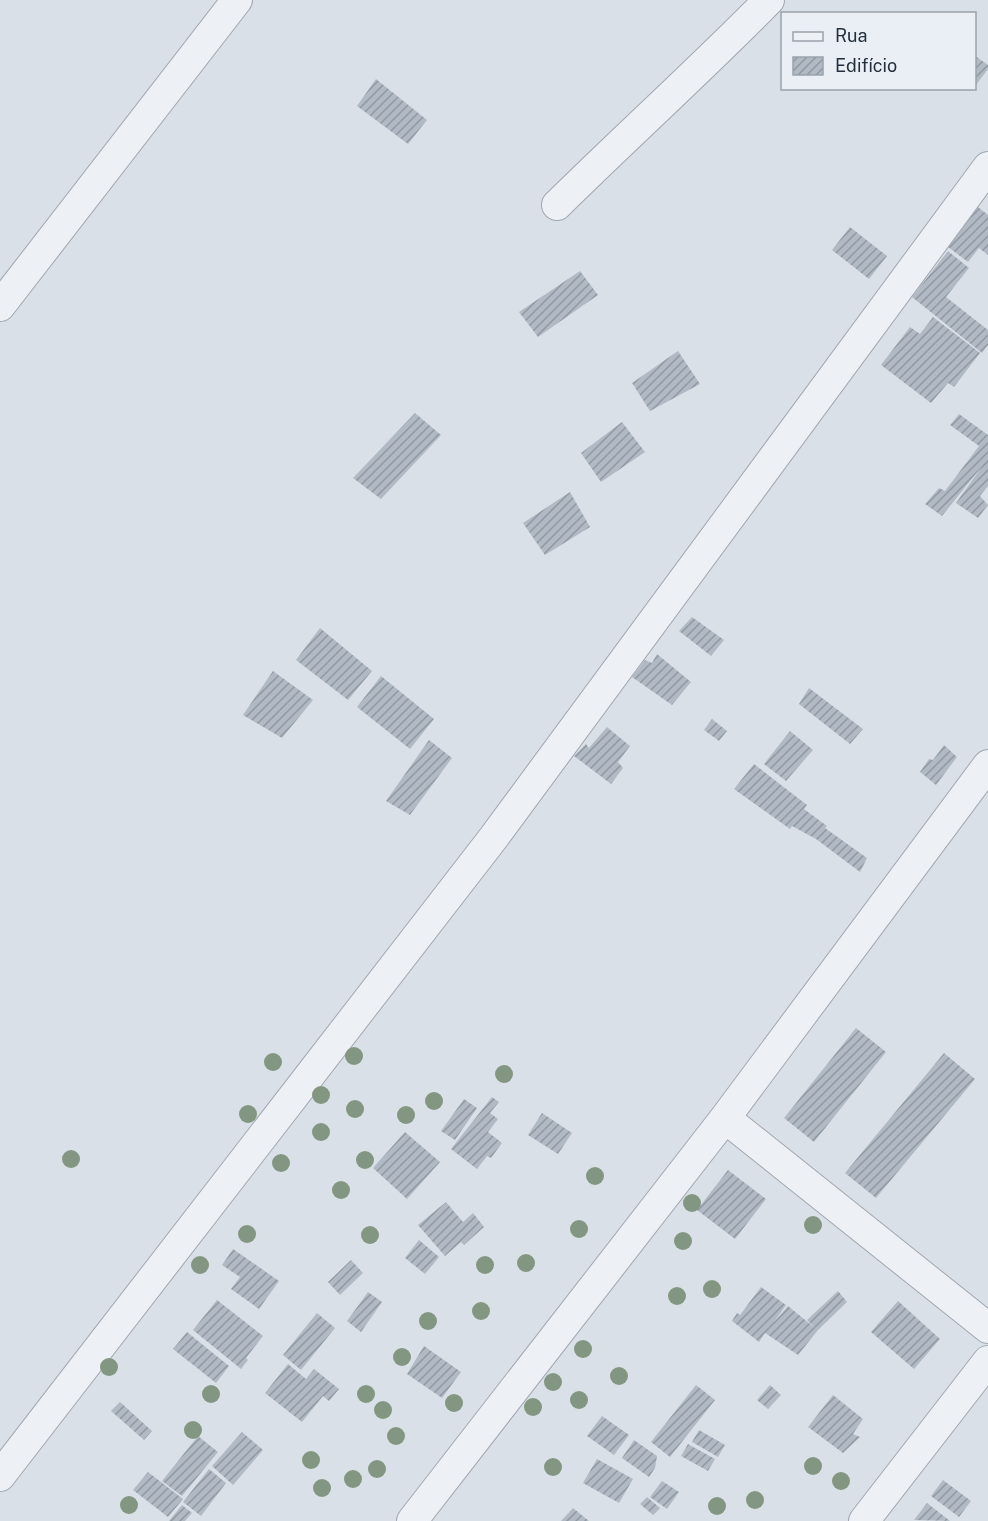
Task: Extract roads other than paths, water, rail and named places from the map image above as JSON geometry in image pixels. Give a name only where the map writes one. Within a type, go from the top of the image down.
[{"type":"street","points":[[0,306],[237,0]]},
{"type":"street","points":[[557,205],[770,0]]},
{"type":"street","points":[[0,1476],[494,837],[988,167]]},
{"type":"street","points":[[412,1521],[725,1118],[988,765]]},
{"type":"street","points":[[725,1118],[988,1328]]},
{"type":"street","points":[[864,1521],[988,1361]]}]
